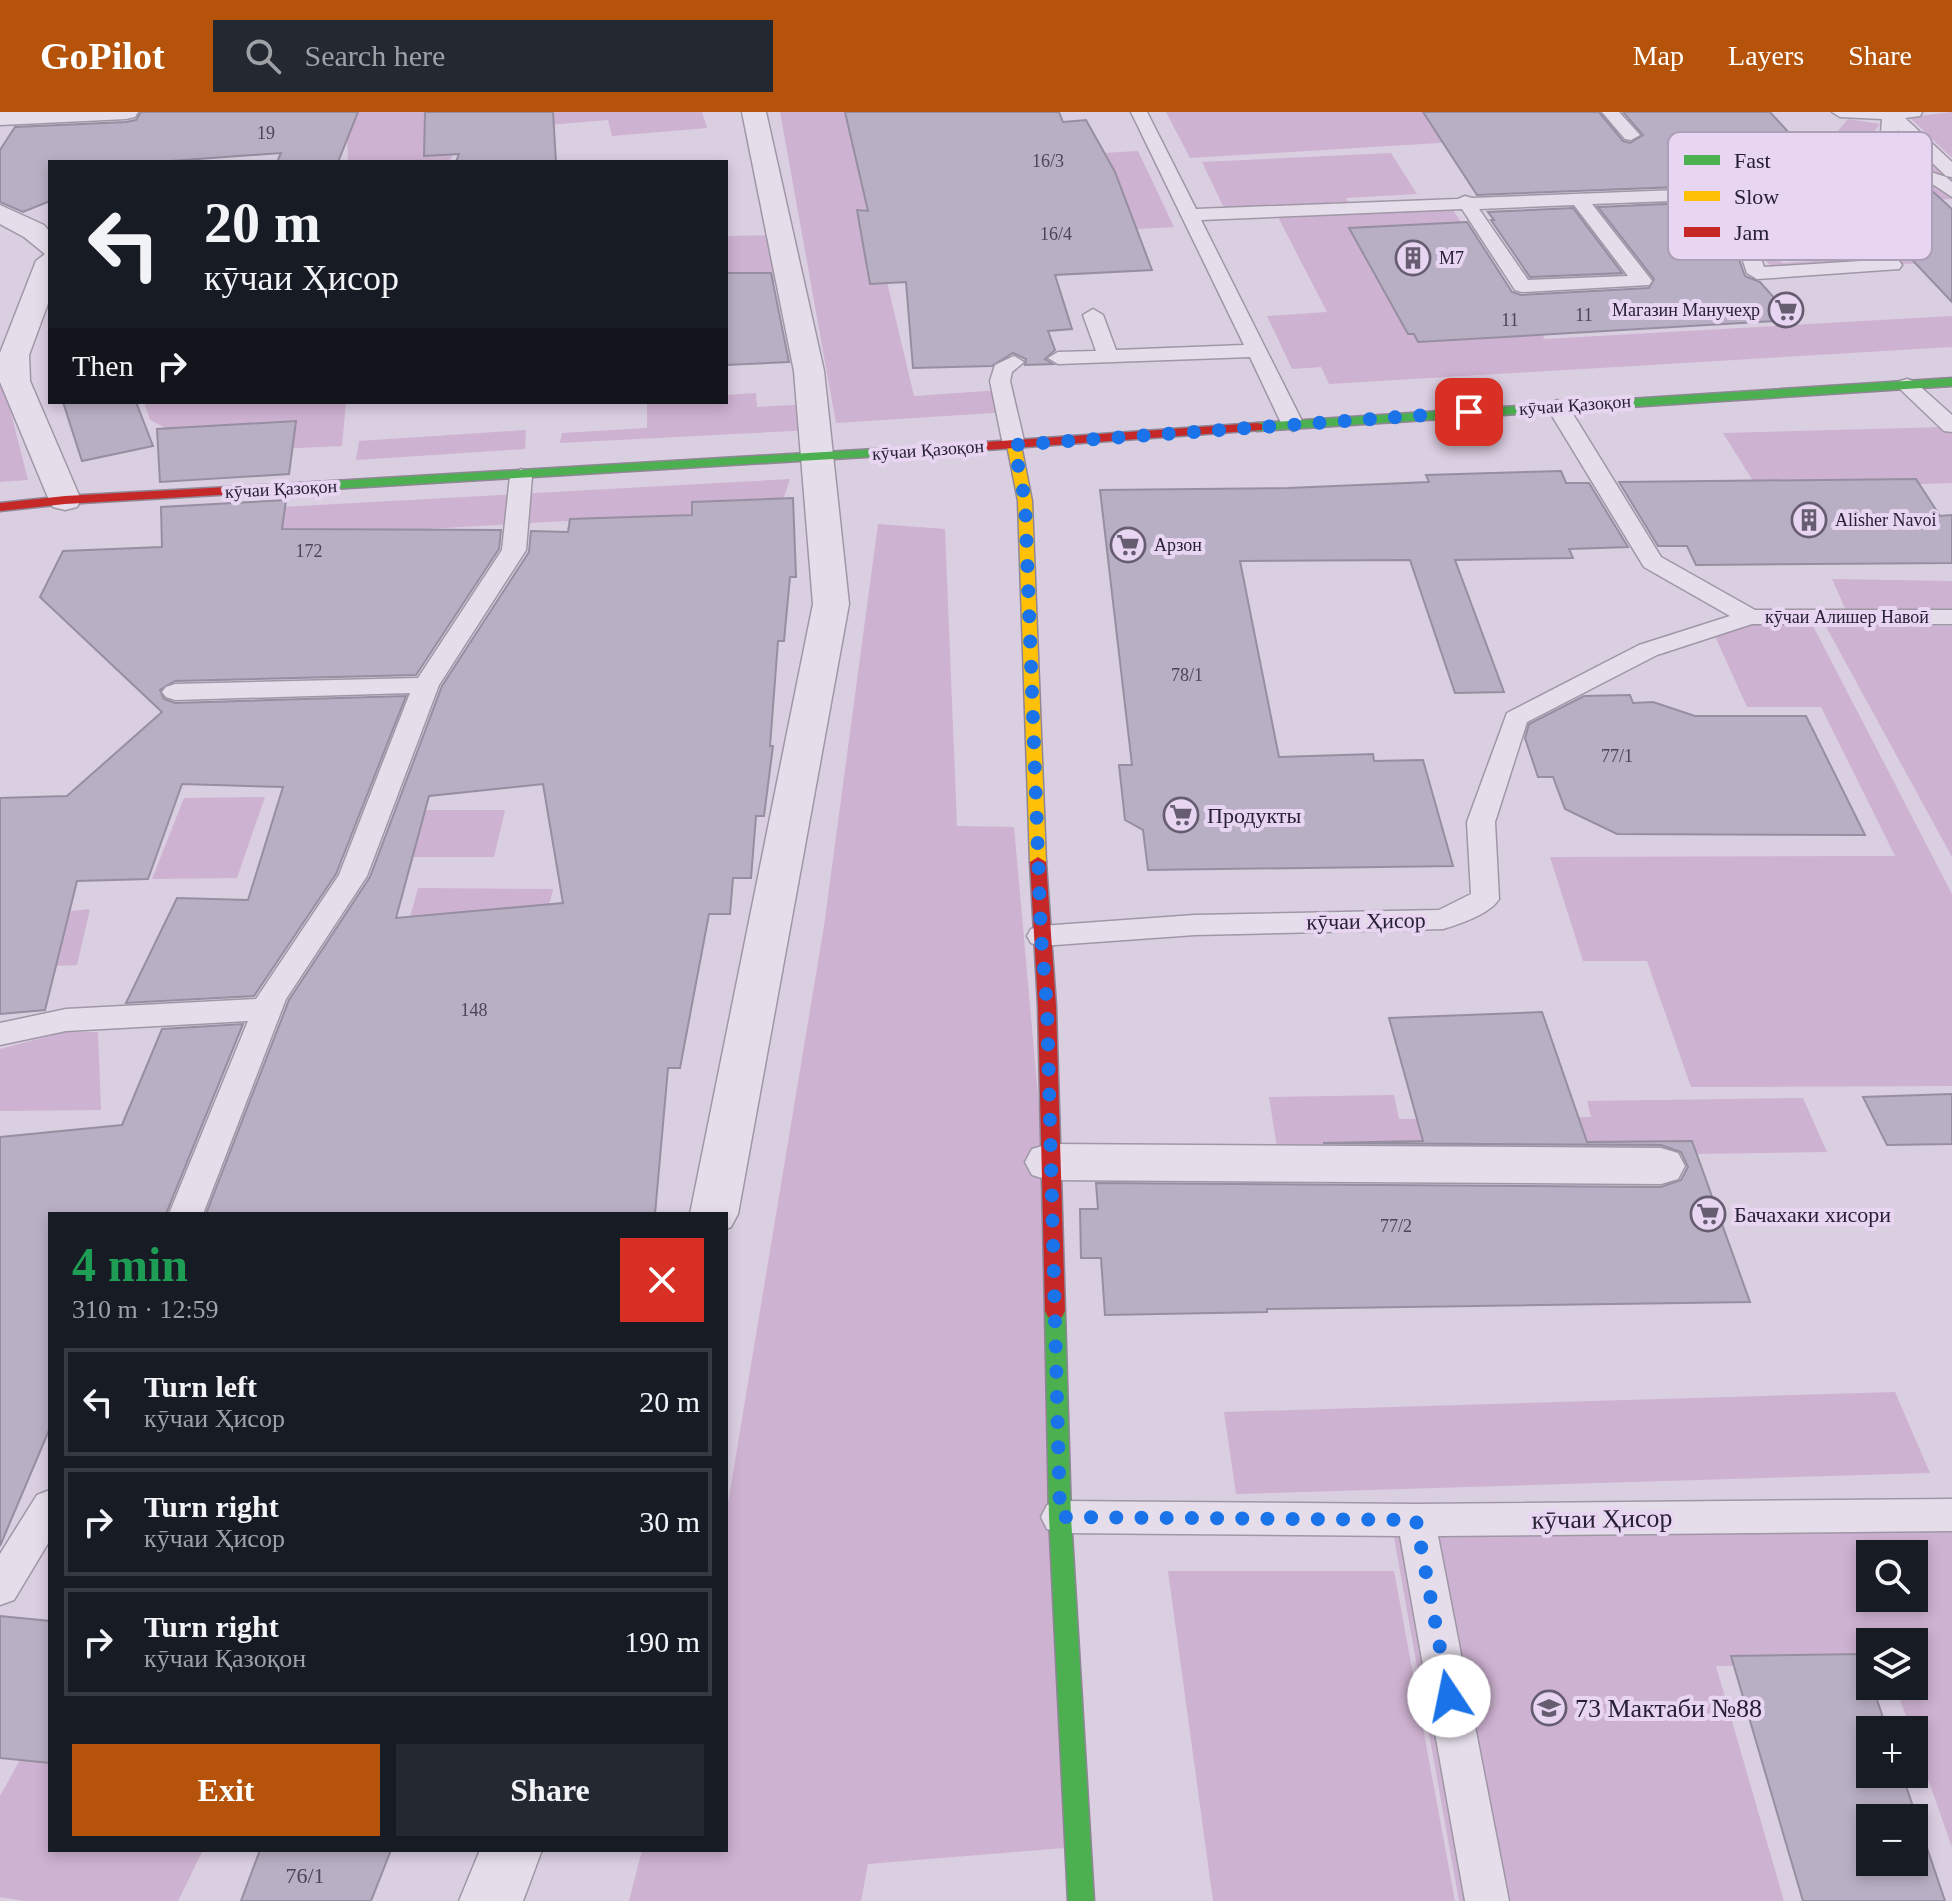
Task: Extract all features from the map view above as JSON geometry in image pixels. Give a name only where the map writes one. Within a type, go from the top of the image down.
[{"type":"street","points":[[0,118],[126,112]]},
{"type":"street","points":[[714,1212],[831,604],[823,488],[816,458],[809,371],[754,112]]},
{"type":"street","points":[[0,213],[34,231],[48,245]]},
{"type":"street","points":[[48,266],[14,355],[15,381],[65,500]]},
{"type":"street","name":"кӯчаи Қазоқон","points":[[0,507],[65,500],[816,458],[1557,406],[1952,382]]},
{"type":"street","points":[[1014,445],[1025,501],[1041,936],[1047,1006],[1060,1517],[1081,1901]]},
{"type":"street","points":[[0,497],[65,500]]},
{"type":"street","points":[[13,525],[65,500]]},
{"type":"street","points":[[1049,1162],[1661,1166]]},
{"type":"street","points":[[491,1901],[510,1852]]},
{"type":"lane","points":[[0,118],[6,112]]},
{"type":"lane","points":[[1139,112],[1293,425]]},
{"type":"lane","points":[[1610,112],[1631,135]]},
{"type":"lane","points":[[1840,112],[1914,112]]},
{"type":"lane","points":[[1890,132],[1891,114]]},
{"type":"lane","points":[[1891,114],[1910,132]]},
{"type":"lane","points":[[1932,153],[1952,172]]},
{"type":"lane","points":[[1932,178],[1952,192]]},
{"type":"lane","points":[[1191,215],[1465,201],[1668,196]]},
{"type":"lane","points":[[1465,201],[1522,286],[1642,281],[1580,200]]},
{"type":"lane","points":[[1752,260],[1757,273],[1892,265],[1887,260]]},
{"type":"lane","points":[[1093,315],[1108,356]]},
{"type":"lane","points":[[1058,358],[1257,351]]},
{"type":"lane","points":[[1014,362],[1002,369],[1000,381],[1014,445]]},
{"type":"lane","points":[[1907,385],[1952,426]]},
{"type":"lane","name":"кӯчаи Алишер Навоӣ","points":[[1557,406],[1652,562],[1750,617],[1950,622]]},
{"type":"lane","points":[[187,1212],[272,997],[353,876],[426,685],[514,550],[521,476]]},
{"type":"lane","name":"кӯчаи Ҳисор","points":[[1041,936],[1195,925],[1443,919],[1485,899],[1481,822],[1516,718],[1648,650],[1750,617]]},
{"type":"lane","points":[[175,692],[426,685]]},
{"type":"lane","points":[[0,1034],[66,1020],[267,1009]]},
{"type":"lane","points":[[0,1588],[48,1509]]},
{"type":"lane","name":"кӯчаи Ҳисор","points":[[1060,1517],[1416,1520],[1952,1515]]},
{"type":"lane","points":[[1416,1520],[1487,1901]]},
{"type":"shaded area","points":[[354,112],[477,112],[450,160],[348,160],[346,115]]},
{"type":"shaded area","points":[[535,112],[702,112],[707,128],[612,136],[608,120],[537,126]]},
{"type":"shaded area","points":[[780,112],[886,112],[929,163],[1138,151],[1174,227],[878,244],[914,396],[1001,390],[1008,412],[836,423]]},
{"type":"shaded area","points":[[1166,112],[1605,112],[1624,132],[1190,158]]},
{"type":"shaded area","points":[[1952,112],[1952,158],[1932,139],[1932,132],[1925,132],[1909,117]]},
{"type":"shaded area","points":[[1848,119],[1880,124],[1874,132],[1837,132]]},
{"type":"shaded area","points":[[1889,125],[1899,125],[1906,132],[1884,132]]},
{"type":"shaded area","points":[[1391,153],[1417,194],[1346,198],[1348,202],[1224,208],[1202,162]]},
{"type":"shaded area","points":[[1932,158],[1952,178],[1952,199],[1932,200]]},
{"type":"shaded area","points":[[1668,194],[1668,214],[1641,215],[1626,196]]},
{"type":"shaded area","points":[[1596,202],[1653,279],[1527,285],[1518,270],[1586,267],[1598,244],[1568,203]]},
{"type":"shaded area","points":[[1451,207],[1463,225],[1370,231],[1435,341],[1542,335],[1545,339],[1952,316],[1952,347],[1329,384],[1321,367],[1292,369],[1267,316],[1327,312],[1277,215]]},
{"type":"shaded area","points":[[776,235],[784,282],[728,287],[728,236]]},
{"type":"shaded area","points":[[1765,260],[1779,260],[1782,263],[1919,260],[1922,263],[1775,271]]},
{"type":"shaded area","points":[[0,376],[3,381],[28,480],[0,482]]},
{"type":"shaded area","points":[[756,393],[757,407],[809,404],[812,430],[560,443],[562,433],[647,428],[647,404],[728,404],[728,395]]},
{"type":"shaded area","points":[[145,404],[346,404],[342,446],[274,449],[181,436],[150,420]]},
{"type":"shaded area","points":[[1946,427],[1952,434],[1952,483],[1758,489],[1723,433]]},
{"type":"shaded area","points":[[526,430],[525,449],[356,460],[359,441]]},
{"type":"shaded area","points":[[790,479],[780,509],[212,541],[229,510]]},
{"type":"shaded area","points":[[878,524],[945,529],[957,826],[1014,827],[1058,1318],[1064,1848],[868,1864],[861,1901],[629,1901],[641,1852],[728,1852],[728,1503],[824,926]]},
{"type":"shaded area","points":[[1832,579],[1952,581],[1952,618],[1848,615]]},
{"type":"shaded area","points":[[1824,623],[1952,626],[1952,857]]},
{"type":"shaded area","points":[[1812,624],[1952,894],[1952,1086],[1691,1087],[1647,961],[1583,961],[1550,857],[1895,856],[1821,707],[1747,707],[1710,625]]},
{"type":"shaded area","points":[[265,797],[237,878],[152,879],[184,798]]},
{"type":"shaded area","points":[[404,810],[505,810],[494,857],[389,857]]},
{"type":"shaded area","points":[[418,888],[553,889],[546,918],[410,917]]},
{"type":"shaded area","points":[[90,909],[77,965],[0,968],[0,919]]},
{"type":"shaded area","points":[[65,1032],[98,1032],[101,1110],[0,1111],[0,1049]]},
{"type":"shaded area","points":[[1394,1095],[1399,1119],[1591,1117],[1587,1101],[1803,1098],[1827,1152],[1279,1160],[1269,1097]]},
{"type":"shaded area","points":[[1895,1392],[1930,1473],[1236,1494],[1224,1412]]},
{"type":"shaded area","points":[[1952,1526],[1952,1847],[1928,1779],[1928,1716],[1906,1716],[1900,1700],[1928,1700],[1928,1628],[1856,1628],[1856,1664],[1716,1666],[1784,1901],[1459,1901],[1393,1532]]},
{"type":"shaded area","points":[[1168,1571],[1394,1571],[1455,1901],[1213,1901]]},
{"type":"shaded area","points":[[48,1710],[48,1852],[202,1852],[178,1901],[24,1901],[0,1897],[0,1796]]},
{"type":"building","points":[[141,112],[358,112],[339,160],[278,160],[281,153],[185,160],[48,160],[48,202],[23,212],[0,202],[0,150],[15,127],[136,120]]},
{"type":"building","points":[[425,112],[553,112],[556,160],[457,160],[459,154],[424,156]]},
{"type":"building","points":[[845,112],[1059,112],[1063,122],[1086,120],[1115,172],[1152,270],[1055,275],[1072,329],[1048,331],[1055,350],[1045,359],[1053,364],[1025,365],[1026,359],[1013,353],[992,366],[913,368],[906,282],[870,284],[857,210],[868,211]]},
{"type":"building","points":[[1423,112],[1599,112],[1623,141],[1630,143],[1643,135],[1623,112],[1770,112],[1788,132],[1668,132],[1668,187],[1477,195]]},
{"type":"building","points":[[1932,191],[1952,209],[1952,302],[1912,260],[1932,260]]},
{"type":"building","points":[[1668,204],[1668,260],[1739,260],[1745,276],[1760,282],[1794,320],[1418,342],[1414,334],[1408,334],[1349,228],[1467,222],[1512,292],[1521,295],[1649,288],[1654,279],[1598,207]]},
{"type":"building","points":[[1573,208],[1622,273],[1530,277],[1488,212]]},
{"type":"building","points":[[728,273],[771,273],[789,362],[728,365]]},
{"type":"building","points":[[64,404],[137,404],[153,446],[82,461]]},
{"type":"building","points":[[296,421],[289,474],[160,482],[157,429]]},
{"type":"building","points":[[1561,471],[1566,483],[1589,483],[1628,547],[1569,549],[1573,558],[1455,560],[1504,692],[1455,693],[1410,560],[1240,561],[1279,757],[1373,754],[1374,761],[1423,760],[1453,866],[1148,870],[1143,830],[1125,820],[1119,765],[1132,765],[1100,490],[1288,488],[1429,482],[1426,475]]},
{"type":"building","name":"Alisher Navoi","points":[[1916,479],[1940,516],[1952,515],[1952,563],[1696,565],[1687,546],[1658,546],[1619,482]]},
{"type":"building","points":[[793,498],[796,577],[790,577],[784,641],[778,641],[770,746],[773,746],[764,816],[756,816],[751,878],[733,878],[730,914],[709,914],[680,1068],[668,1068],[655,1212],[207,1212],[289,1000],[370,877],[442,686],[529,552],[531,531],[568,532],[570,519],[692,515],[692,502]],"holes":[[[543,784],[563,903],[396,918],[429,796]]]},
{"type":"building","points":[[286,500],[282,529],[501,530],[499,549],[416,675],[175,681],[160,690],[164,699],[175,703],[406,696],[336,874],[254,996],[126,1003],[177,898],[248,900],[283,787],[182,784],[148,879],[77,881],[45,1010],[0,1014],[0,798],[67,796],[162,712],[40,597],[63,551],[162,547],[161,507]]},
{"type":"building","points":[[1630,695],[1633,703],[1653,702],[1695,716],[1806,716],[1865,835],[1617,834],[1565,809],[1553,777],[1538,777],[1525,738],[1529,724],[1584,696]]},
{"type":"building","points":[[1542,1012],[1587,1142],[1692,1141],[1750,1302],[1267,1309],[1267,1312],[1105,1315],[1101,1258],[1081,1258],[1080,1209],[1098,1209],[1096,1183],[1661,1187],[1681,1180],[1688,1167],[1681,1152],[1661,1145],[1323,1143],[1423,1141],[1389,1018]]},
{"type":"building","points":[[243,1024],[167,1212],[48,1212],[48,1433],[0,1546],[0,1137],[122,1125],[162,1029]]},
{"type":"building","points":[[1952,1094],[1952,1144],[1887,1145],[1863,1097]]},
{"type":"building","points":[[0,1616],[48,1621],[48,1763],[0,1758]]},
{"type":"building","points":[[1856,1654],[1856,1700],[1877,1700],[1882,1716],[1856,1716],[1856,1788],[1907,1788],[1912,1804],[1856,1804],[1856,1876],[1928,1876],[1928,1851],[1945,1901],[1803,1901],[1731,1656]]},
{"type":"building","points":[[259,1852],[390,1852],[371,1901],[241,1901]]},
{"type":"traffic: fast","points":[[1257,427],[1952,382]]},
{"type":"traffic: fast","points":[[299,487],[944,449]]},
{"type":"traffic: fast","points":[[1055,1311],[1060,1517],[1081,1901]]},
{"type":"traffic: slow","points":[[1014,445],[1025,501],[1038,862]]},
{"type":"traffic: jam","points":[[944,449],[1257,427]]},
{"type":"traffic: jam","points":[[0,507],[65,500],[299,487]]},
{"type":"traffic: jam","points":[[1038,862],[1047,1006],[1055,1311]]},
{"type":"place","name":"М7","points":[[1413,258]]},
{"type":"place","name":"Магазин Манучеҳр","points":[[1786,310]]},
{"type":"place","name":"Alisher Navoi","points":[[1809,520]]},
{"type":"place","name":"Арзон","points":[[1128,545]]},
{"type":"place","name":"Продукты","points":[[1181,815]]},
{"type":"place","name":"Бачахаки хисори","points":[[1708,1214]]},
{"type":"place","name":"73 Мактаби №88","points":[[1549,1708]]},
{"type":"route","points":[[1449,1696],[1416,1520],[1060,1517],[1047,1006],[1041,936],[1025,501],[1014,445],[1469,412]]}]
